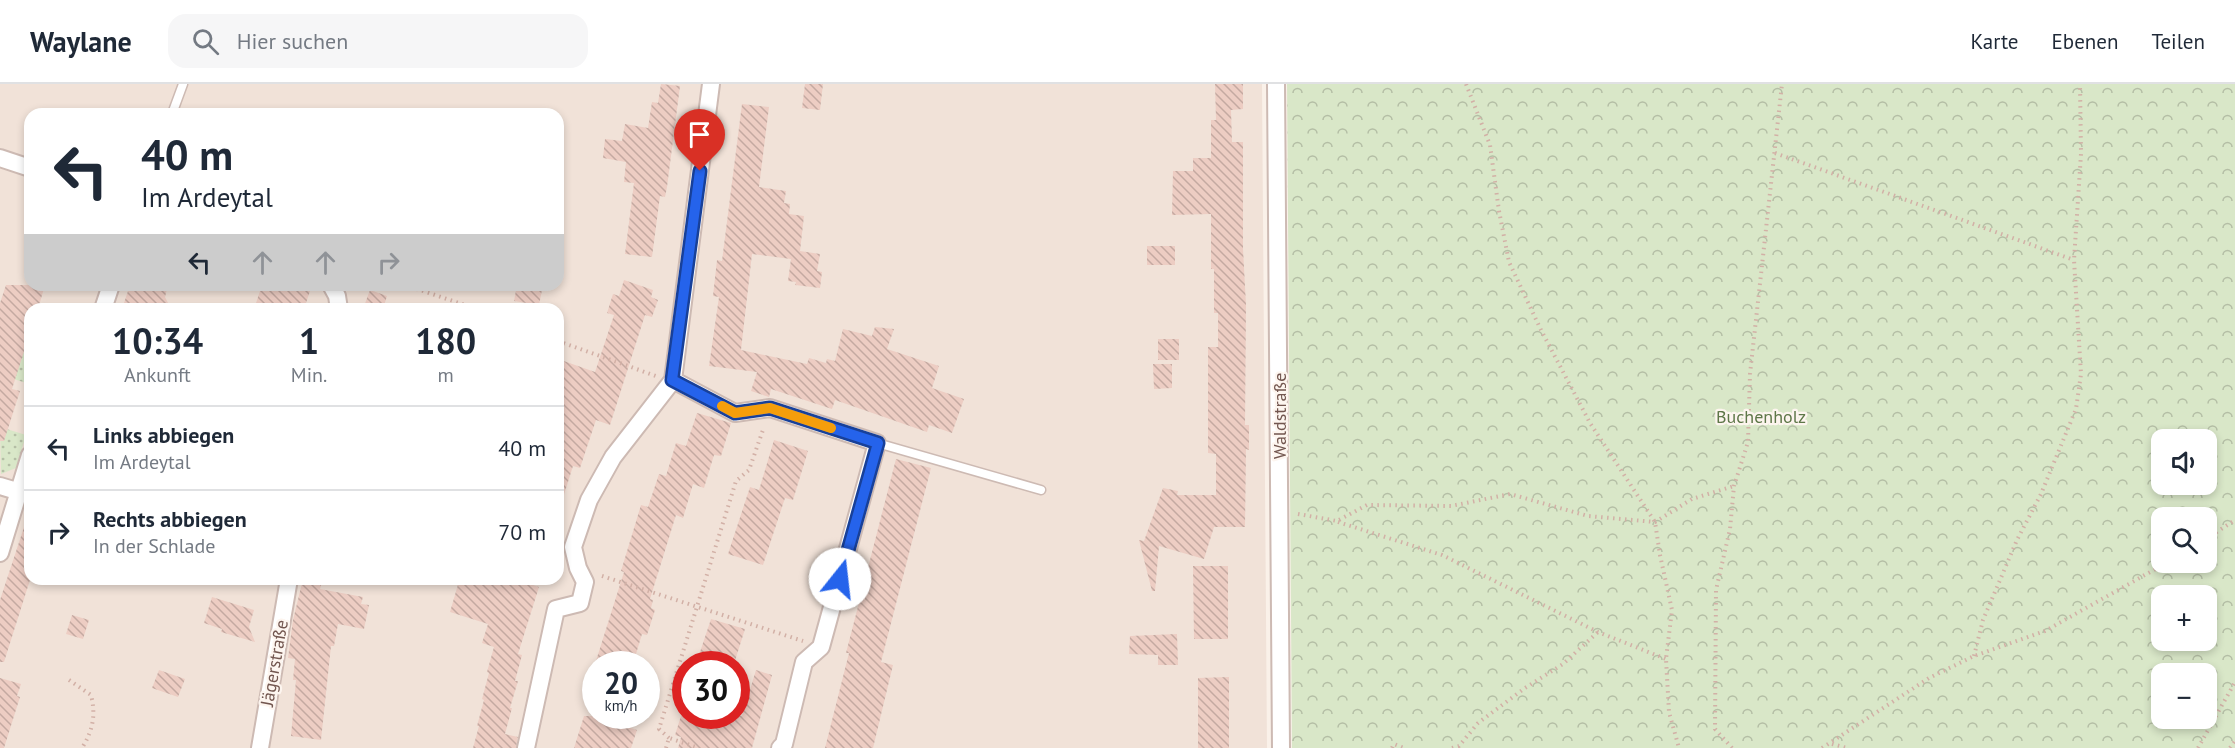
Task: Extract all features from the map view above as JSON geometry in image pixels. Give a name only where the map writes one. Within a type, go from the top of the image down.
[{"type":"street","points":[[526,748],[556,609],[580,603],[585,582],[578,568],[573,547],[589,500],[600,477],[635,426],[672,380],[711,84]]},
{"type":"street","name":"Waldstraße","points":[[1276,84],[1281,748]]},
{"type":"street","points":[[0,158],[24,166]]},
{"type":"street","points":[[672,380],[735,413],[770,408],[878,443],[821,647],[804,662],[784,744],[780,748]]},
{"type":"street","points":[[0,486],[24,493],[0,553]]},
{"type":"street","name":"Jägerstraße","points":[[260,748],[288,585]]},
{"type":"lane","points":[[174,108],[183,84]]},
{"type":"lane","points":[[878,443],[1041,490]]},
{"type":"path","points":[[1466,84],[1490,145],[1509,262],[1541,330],[1590,423],[1655,522],[1672,610],[1666,659],[1669,712],[1679,748]]},
{"type":"path","points":[[1732,748],[1715,729],[1716,590],[1730,529],[1734,486],[1748,442],[1750,374],[1782,84]]},
{"type":"path","points":[[1974,656],[1983,620],[2017,540],[2041,494],[2076,409],[2081,374],[2074,260],[2081,154],[2080,84]]},
{"type":"path","points":[[1775,153],[2074,260]]},
{"type":"path","points":[[423,291],[459,303]]},
{"type":"path","points":[[564,342],[672,380]]},
{"type":"path","points":[[699,748],[669,738],[660,729],[736,481],[749,470],[770,408]]},
{"type":"path","points":[[1337,521],[1367,505],[1451,506],[1510,494],[1588,516],[1655,522],[1692,499],[1734,486]]},
{"type":"path","points":[[1279,511],[1337,521],[1442,555],[1598,632],[1666,659]]},
{"type":"path","points":[[2217,532],[2235,520]]},
{"type":"path","points":[[578,568],[821,647]]},
{"type":"path","points":[[1822,748],[1929,678],[1974,656],[2044,631],[2151,571]]},
{"type":"path","points":[[1452,748],[1459,746],[1478,723],[1525,688],[1563,664],[1598,632]]},
{"type":"path","points":[[69,680],[91,694],[94,709],[93,725],[82,748]]},
{"type":"path","points":[[2198,748],[2235,682]]},
{"type":"path","points":[[666,748],[669,738]]},
{"type":"path","points":[[2230,748],[2235,741]]},
{"type":"path","points":[[1392,748],[1394,744],[1404,748]]},
{"type":"path","points":[[1831,744],[1847,748]]},
{"type":"shaded area","points":[[0,84],[1262,84],[1267,748],[0,748]]},
{"type":"green space","name":"Buchenholz","points":[[1287,84],[2235,84],[2235,748],[1292,748]]},
{"type":"green space","points":[[0,337],[24,345],[24,382],[0,375]]},
{"type":"green space","points":[[0,427],[24,434],[16,468],[1,474]]},
{"type":"building","points":[[661,84],[680,86],[665,197],[660,196],[652,257],[625,254],[634,183],[624,182],[626,162],[603,158],[605,139],[622,141],[625,124],[648,128],[652,102],[658,103]]},
{"type":"building","points":[[805,84],[823,84],[820,110],[802,108]]},
{"type":"building","points":[[1215,84],[1243,84],[1243,109],[1231,110],[1232,142],[1243,142],[1243,249],[1246,305],[1245,425],[1249,425],[1249,450],[1246,449],[1245,527],[1214,527],[1204,559],[1159,546],[1155,591],[1152,591],[1139,540],[1144,541],[1163,488],[1178,491],[1177,495],[1216,495],[1216,454],[1208,453],[1208,347],[1218,347],[1218,313],[1214,313],[1214,269],[1211,269],[1211,214],[1172,215],[1173,171],[1193,171],[1193,158],[1211,158],[1211,120],[1216,120]]},
{"type":"building","points":[[742,104],[769,107],[759,187],[786,191],[784,203],[790,204],[789,214],[804,216],[800,251],[820,254],[817,271],[822,272],[820,288],[795,285],[796,282],[788,281],[791,259],[752,254],[741,350],[807,364],[809,358],[826,363],[827,359],[835,361],[843,329],[872,336],[875,327],[894,329],[887,349],[939,366],[932,388],[964,399],[952,433],[929,425],[927,432],[835,400],[832,409],[771,389],[769,397],[751,391],[757,372],[709,366],[719,297],[713,296],[717,260],[722,261]]},
{"type":"building","points":[[1147,246],[1175,246],[1175,265],[1147,265]]},
{"type":"building","points":[[624,280],[653,290],[651,297],[658,300],[652,317],[645,315],[610,425],[596,420],[580,468],[573,466],[564,495],[564,361],[595,372],[614,315],[607,313],[613,294],[619,296]]},
{"type":"building","points":[[6,285],[24,285],[24,291],[43,291],[40,303],[24,303],[24,352],[12,389],[20,391],[4,441],[0,441],[0,303]]},
{"type":"building","points":[[128,291],[166,291],[165,297],[168,303],[124,303]]},
{"type":"building","points":[[260,291],[310,291],[306,303],[256,303]]},
{"type":"building","points":[[370,291],[387,296],[385,303],[365,303]]},
{"type":"building","points":[[516,291],[542,291],[539,303],[514,301]]},
{"type":"building","points":[[1158,339],[1179,339],[1179,360],[1158,360]]},
{"type":"building","points":[[1153,364],[1172,364],[1172,388],[1154,389]]},
{"type":"building","points":[[697,413],[731,423],[721,456],[714,455],[704,488],[693,484],[683,518],[676,515],[650,599],[653,600],[651,608],[655,610],[647,635],[642,634],[637,651],[599,651],[624,572],[621,571],[641,505],[648,507],[659,474],[666,476],[676,443],[686,446]]},
{"type":"building","points":[[774,440],[808,451],[793,500],[785,498],[763,565],[728,554],[750,487],[759,490]]},
{"type":"building","points":[[896,459],[931,468],[881,662],[893,665],[873,748],[825,748],[849,653],[846,653]]},
{"type":"building","points":[[24,527],[24,585],[28,585],[4,662],[0,662],[0,600]]},
{"type":"building","points":[[1193,566],[1228,566],[1228,639],[1194,639]]},
{"type":"building","points":[[302,585],[321,585],[320,589],[363,597],[361,604],[369,605],[364,629],[338,624],[334,646],[331,646],[321,740],[291,736],[296,680],[293,680],[295,659],[288,658],[293,620]]},
{"type":"building","points":[[458,585],[533,585],[539,587],[518,654],[522,655],[515,681],[518,681],[505,734],[518,737],[516,748],[473,748],[494,647],[482,643],[488,624],[450,612]]},
{"type":"building","points":[[212,597],[254,610],[249,627],[255,642],[221,632],[222,629],[204,623]]},
{"type":"building","points":[[72,615],[89,620],[83,639],[66,634]]},
{"type":"building","points":[[711,619],[745,629],[738,651],[700,651]]},
{"type":"building","points":[[1177,634],[1178,665],[1158,665],[1158,655],[1129,654],[1130,636]]},
{"type":"building","points":[[159,670],[185,679],[178,697],[152,688]]},
{"type":"building","points":[[756,670],[772,675],[752,748],[678,748],[681,737],[675,735],[677,729],[750,729],[750,690]]},
{"type":"building","points":[[1229,677],[1229,748],[1198,748],[1198,678]]},
{"type":"building","points":[[0,678],[21,684],[17,696],[20,697],[4,748],[0,748]]},
{"type":"building","points":[[582,722],[582,729],[637,730],[631,748],[574,748]]},
{"type":"slow traffic","points":[[722,406],[735,413],[770,408],[831,428]]},
{"type":"route","points":[[700,171],[672,380],[735,413],[770,408],[878,443],[840,579]]}]
